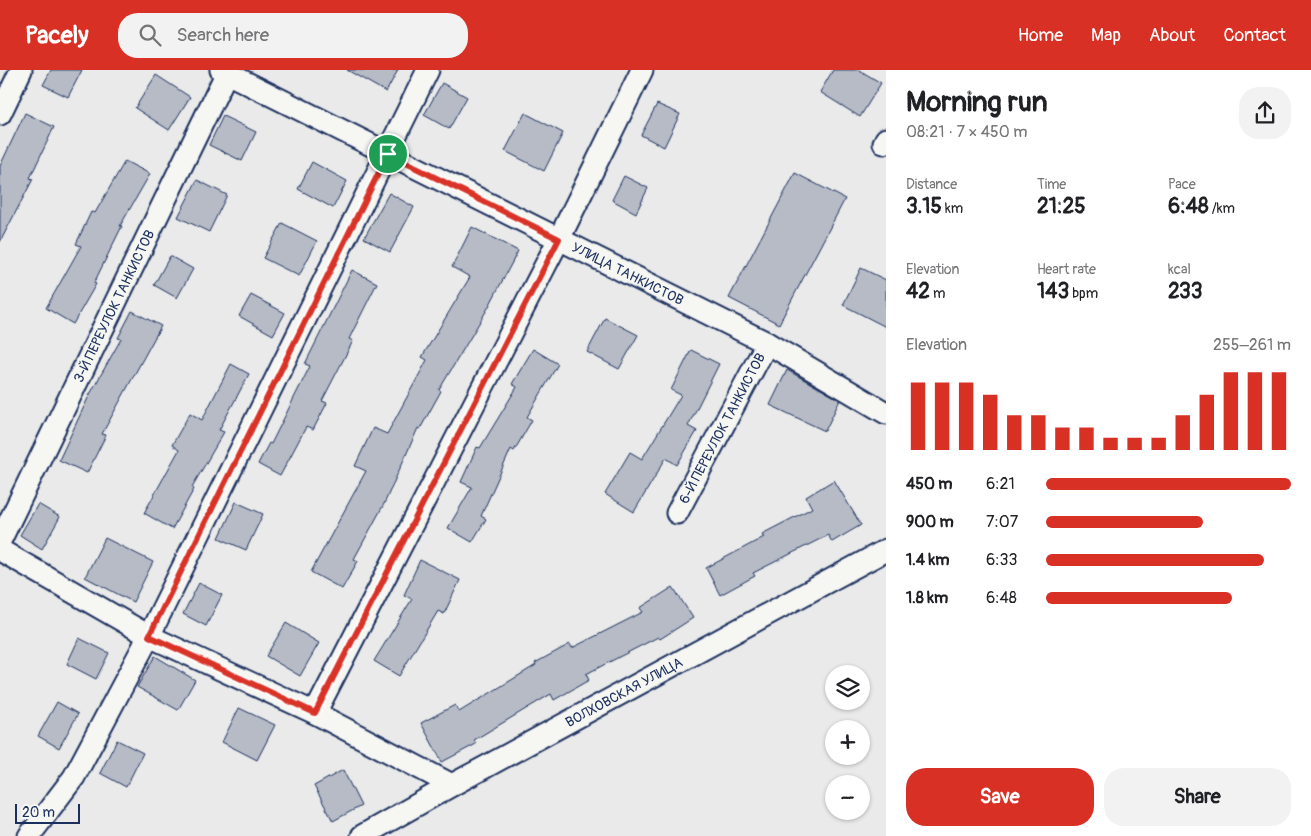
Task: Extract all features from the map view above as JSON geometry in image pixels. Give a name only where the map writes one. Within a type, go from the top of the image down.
[{"type":"street","points":[[0,114],[21,70]]},
{"type":"street","points":[[29,836],[74,777],[149,636],[428,70]]},
{"type":"street","points":[[315,713],[559,239],[642,70]]},
{"type":"street","name":"УЛИЦА ТАНКИСТОВ","points":[[225,71],[767,343],[886,413]]},
{"type":"street","name":"3-Й ПЕРЕУЛОК ТАНКИСТОВ","points":[[0,541],[225,71]]},
{"type":"street","name":"6-Й ПЕРЕУЛОК ТАНКИСТОВ","points":[[676,513],[767,343]]},
{"type":"street","points":[[0,550],[149,636],[315,713],[452,785]]},
{"type":"street","name":"ВОЛХОВСКАЯ УЛИЦА","points":[[362,836],[452,785],[886,550]]},
{"type":"building","points":[[51,70],[82,70],[68,97],[43,85]]},
{"type":"building","points":[[347,70],[398,70],[386,92]]},
{"type":"building","points":[[833,70],[859,70],[881,83],[860,117],[820,92]]},
{"type":"building","points":[[156,75],[190,97],[169,130],[135,108]]},
{"type":"building","points":[[442,83],[467,97],[449,129],[424,115]]},
{"type":"building","points":[[657,104],[680,114],[664,147],[641,135]]},
{"type":"building","points":[[25,113],[54,127],[30,178],[33,179],[0,242],[0,166]]},
{"type":"building","points":[[525,113],[563,133],[544,171],[505,151]]},
{"type":"building","points":[[223,116],[256,132],[242,161],[209,145]]},
{"type":"building","points":[[125,161],[150,174],[120,226],[122,226],[94,283],[96,284],[73,324],[46,308],[81,246],[76,244],[91,212],[95,213]]},
{"type":"building","points":[[312,162],[347,181],[333,208],[298,189]]},
{"type":"building","points":[[795,173],[845,199],[779,324],[729,298]]},
{"type":"building","points":[[624,176],[648,188],[636,213],[612,200]]},
{"type":"building","points":[[197,180],[227,195],[209,232],[178,217]]},
{"type":"building","points":[[389,193],[414,207],[390,252],[364,238]]},
{"type":"building","points":[[282,223],[317,241],[299,276],[263,258]]},
{"type":"building","points":[[472,227],[518,251],[488,308],[439,390],[441,391],[420,429],[418,428],[384,504],[354,559],[358,561],[342,589],[311,572],[366,471],[355,466],[373,428],[387,434],[427,360],[422,357],[470,277],[452,267]]},
{"type":"building","points":[[170,256],[193,269],[177,298],[154,285]]},
{"type":"building","points":[[861,268],[886,280],[886,327],[843,305]]},
{"type":"building","points":[[352,270],[377,283],[349,339],[353,341],[322,401],[327,403],[313,430],[306,427],[280,476],[258,464],[269,443],[271,444],[310,366],[305,364]]},
{"type":"building","points":[[251,295],[285,313],[273,335],[239,316]]},
{"type":"building","points":[[132,311],[161,326],[102,434],[106,435],[87,473],[59,460],[89,396],[121,339],[118,338]]},
{"type":"building","points":[[605,318],[638,335],[619,369],[587,352]]},
{"type":"building","points":[[533,349],[558,364],[527,417],[532,420],[514,451],[511,449],[481,516],[486,519],[472,542],[448,528],[472,487],[461,482],[477,447],[480,448],[517,387],[512,384]]},
{"type":"building","points":[[691,350],[719,364],[688,426],[697,431],[677,465],[666,458],[634,512],[605,494],[630,452],[642,459],[681,395],[671,390]]},
{"type":"building","points":[[231,364],[249,374],[219,430],[224,432],[192,487],[194,489],[172,529],[144,513],[179,450],[172,445],[190,413],[202,420]]},
{"type":"building","points":[[787,370],[840,400],[825,431],[770,405]]},
{"type":"building","points":[[834,480],[861,525],[832,542],[828,535],[753,573],[755,576],[720,595],[706,568],[764,537],[762,534],[812,508],[806,497]]},
{"type":"building","points":[[236,502],[263,514],[246,550],[219,538]]},
{"type":"building","points":[[38,504],[60,517],[42,549],[20,535]]},
{"type":"building","points":[[105,538],[153,562],[133,602],[85,577]]},
{"type":"building","points":[[420,560],[460,580],[444,614],[438,611],[399,676],[374,661],[412,599],[404,595]]},
{"type":"building","points":[[199,583],[222,595],[206,626],[183,614]]},
{"type":"building","points":[[673,587],[693,618],[660,639],[658,637],[586,674],[589,680],[554,700],[551,694],[474,740],[476,744],[442,762],[421,723],[455,705],[459,712],[536,665],[535,663],[570,644],[572,648],[643,612],[640,608]]},
{"type":"building","points":[[286,623],[319,643],[300,676],[266,656]]},
{"type":"building","points":[[79,638],[109,653],[96,679],[67,664]]},
{"type":"building","points":[[155,656],[195,680],[178,710],[137,687]]},
{"type":"building","points":[[57,702],[78,714],[59,748],[38,736]]},
{"type":"building","points":[[239,708],[275,725],[257,760],[222,742]]},
{"type":"building","points":[[117,740],[143,753],[126,787],[100,773]]},
{"type":"building","points":[[343,770],[361,806],[333,821],[314,786]]},
{"type":"route","points":[[388,154],[559,239],[315,713],[149,636],[388,154]]}]
